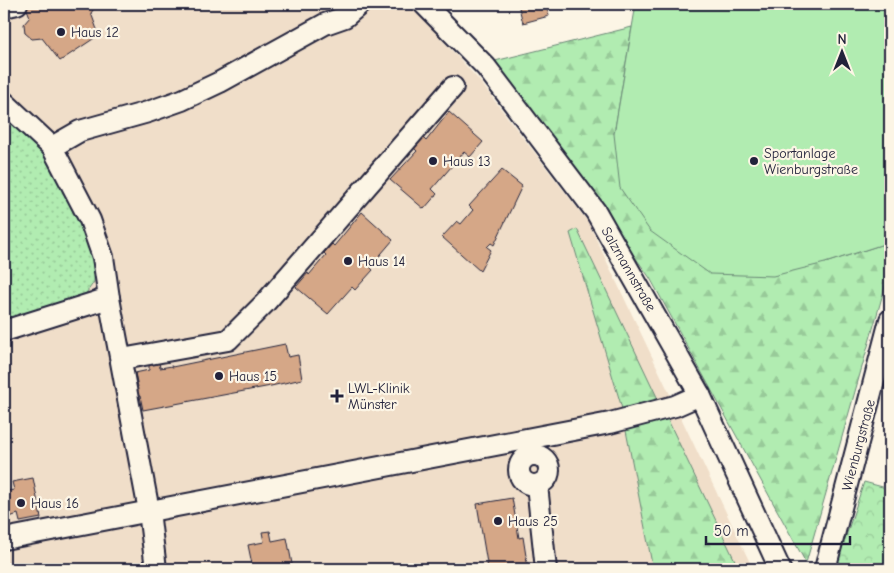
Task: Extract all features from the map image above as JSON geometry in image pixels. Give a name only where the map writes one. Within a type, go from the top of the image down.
[{"type":"street","points":[[4,7],[17,4]]},
{"type":"street","points":[[52,147],[80,131],[148,112],[182,100],[220,82],[325,24],[342,11],[360,4]]},
{"type":"street","name":"Salzmannstraße","points":[[424,4],[486,66],[596,212],[700,395],[780,569]]},
{"type":"street","points":[[122,359],[228,340],[265,304],[371,192],[453,87]]},
{"type":"street","points":[[4,102],[52,147],[90,220],[103,257],[149,511],[156,569]]},
{"type":"street","points":[[4,331],[109,298]]},
{"type":"street","name":"Wienburgstraße","points":[[825,569],[890,320]]},
{"type":"street","points":[[4,539],[149,511],[531,447],[675,406],[700,395]]},
{"type":"street","points":[[531,447],[519,471],[523,480],[536,485],[546,569]]},
{"type":"shaded area","name":"LWL-Klinik Münster","points":[[4,4],[409,4],[478,79],[588,222],[753,569],[4,569]]},
{"type":"green space","name":"Sportanlage Wienburgstraße","points":[[636,4],[890,4],[890,242],[825,263],[773,276],[710,274],[650,231],[620,188],[614,134]]},
{"type":"green space","points":[[632,27],[614,134],[825,263],[890,242],[890,269],[806,563],[650,278],[495,61]]},
{"type":"green space","points":[[4,110],[47,150],[81,225],[92,259],[94,282],[82,299],[4,323]]},
{"type":"green space","points":[[577,229],[739,569],[653,569],[621,405],[570,233]]},
{"type":"green space","points":[[864,482],[890,489],[890,569],[835,569]]},
{"type":"building","name":"Haus 12","points":[[25,4],[97,4],[91,13],[99,35],[60,61],[42,38],[32,39],[25,33],[24,24],[30,17]]},
{"type":"building","points":[[478,4],[492,4],[479,8]]},
{"type":"building","points":[[518,4],[546,4],[549,16],[523,23]]},
{"type":"building","name":"Haus 13","points":[[449,112],[483,142],[470,157],[464,152],[432,189],[437,194],[424,209],[390,180],[417,151],[413,147],[422,137],[426,141]]},
{"type":"building","points":[[502,170],[522,186],[494,245],[491,243],[487,247],[491,250],[480,271],[442,237],[457,221],[461,224],[473,210],[469,206]]},
{"type":"building","name":"Haus 14","points":[[362,212],[393,240],[370,267],[373,270],[355,290],[352,287],[328,314],[296,287],[308,273],[309,275],[326,255],[324,253],[332,244],[334,246]]},
{"type":"building","name":"Haus 15","points":[[285,344],[288,357],[298,355],[302,379],[143,410],[140,396],[137,396],[136,388],[138,387],[135,373],[149,370],[149,364],[159,362],[160,368],[172,367]]},
{"type":"building","name":"Haus 16","points":[[4,474],[7,491],[14,490],[12,482],[33,478],[41,518],[20,522],[18,514],[4,519]]},
{"type":"building","name":"Haus 25","points":[[512,498],[519,538],[523,537],[528,569],[488,569],[477,504]]},
{"type":"building","points":[[270,531],[272,541],[287,538],[293,569],[253,569],[248,545],[264,542],[262,532]]},
{"type":"place","name":"Haus 12","points":[[61,32]]},
{"type":"place","name":"Haus 13","points":[[433,161]]},
{"type":"place","name":"Sportanlage Wienburgstraße","points":[[754,161]]},
{"type":"place","name":"Haus 14","points":[[348,261]]},
{"type":"place","name":"Haus 15","points":[[219,376]]},
{"type":"place","name":"LWL-Klinik Münster","points":[[337,396]]},
{"type":"place","name":"Haus 16","points":[[21,503]]},
{"type":"place","name":"Haus 25","points":[[498,521]]}]
